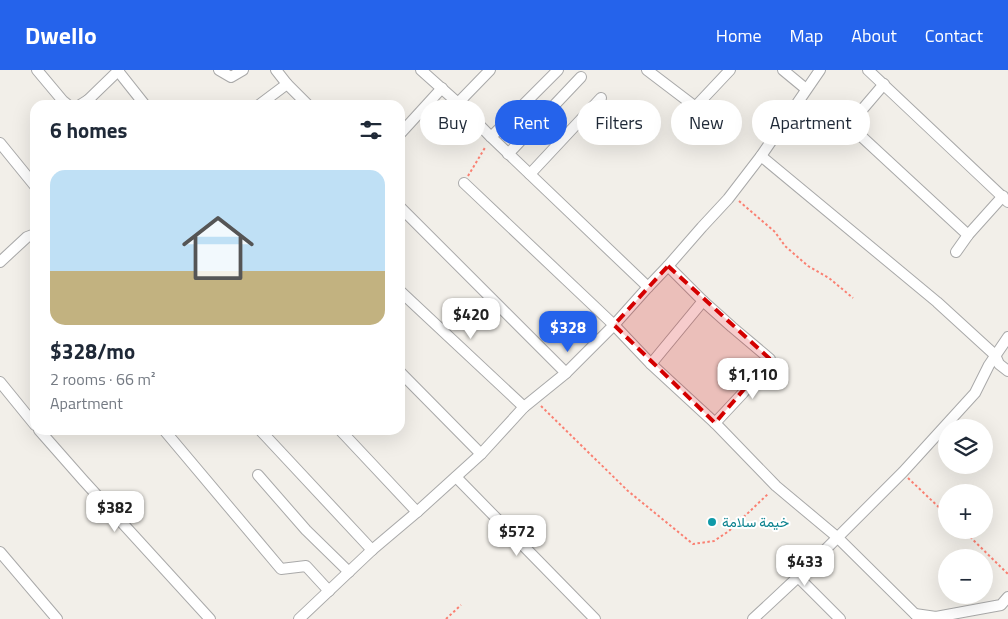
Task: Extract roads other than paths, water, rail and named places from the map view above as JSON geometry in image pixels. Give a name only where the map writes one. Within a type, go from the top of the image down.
[{"type":"street","points":[[37,70],[62,100]]},
{"type":"street","points":[[90,100],[119,70],[140,100]]},
{"type":"street","points":[[219,70],[231,78],[243,70]]},
{"type":"street","points":[[276,70],[303,100]]},
{"type":"street","points":[[421,70],[454,100]]},
{"type":"street","points":[[462,100],[490,70]]},
{"type":"street","points":[[491,137],[558,70]]},
{"type":"street","points":[[647,70],[693,105],[697,105],[730,70]]},
{"type":"street","points":[[783,70],[806,89]]},
{"type":"street","points":[[298,619],[372,550],[481,454],[524,407],[566,373],[614,325],[732,194],[761,156],[820,70]]},
{"type":"street","points":[[868,70],[1005,199],[968,235],[956,252]]},
{"type":"street","points":[[508,154],[582,77]]},
{"type":"street","points":[[266,100],[287,84]]},
{"type":"street","points":[[884,84],[849,125],[968,235]]},
{"type":"street","points":[[405,129],[442,88]]},
{"type":"street","points":[[530,174],[601,98]]},
{"type":"street","points":[[485,131],[648,287]]},
{"type":"street","points":[[0,143],[30,180]]},
{"type":"street","points":[[761,156],[937,302],[995,355],[999,364],[1008,371]]},
{"type":"street","points":[[464,183],[614,325],[651,364],[715,423],[776,486],[837,537],[918,617],[936,617],[1001,605],[1008,597]]},
{"type":"street","points":[[405,211],[566,373]]},
{"type":"street","points":[[0,262],[30,236]]},
{"type":"street","points":[[668,266],[703,301],[770,359],[743,393],[715,423]]},
{"type":"street","points":[[405,296],[524,407]]},
{"type":"street","points":[[651,364],[703,301]]},
{"type":"street","points":[[754,619],[903,472],[975,393],[988,366],[1008,337]]},
{"type":"street","points":[[405,377],[481,454]]},
{"type":"street","points":[[0,382],[30,419]]},
{"type":"street","points":[[43,435],[210,619]]},
{"type":"street","points":[[168,435],[280,569],[306,566],[329,591]]},
{"type":"street","points":[[265,435],[372,550]]},
{"type":"street","points":[[345,435],[417,512]]},
{"type":"street","points":[[258,475],[306,530],[349,572]]},
{"type":"street","points":[[456,477],[595,619]]},
{"type":"street","points":[[0,552],[57,619]]},
{"type":"street","points":[[798,577],[840,619]]},
{"type":"place","name":"خيمة سلامة","points":[[712,522]]}]
